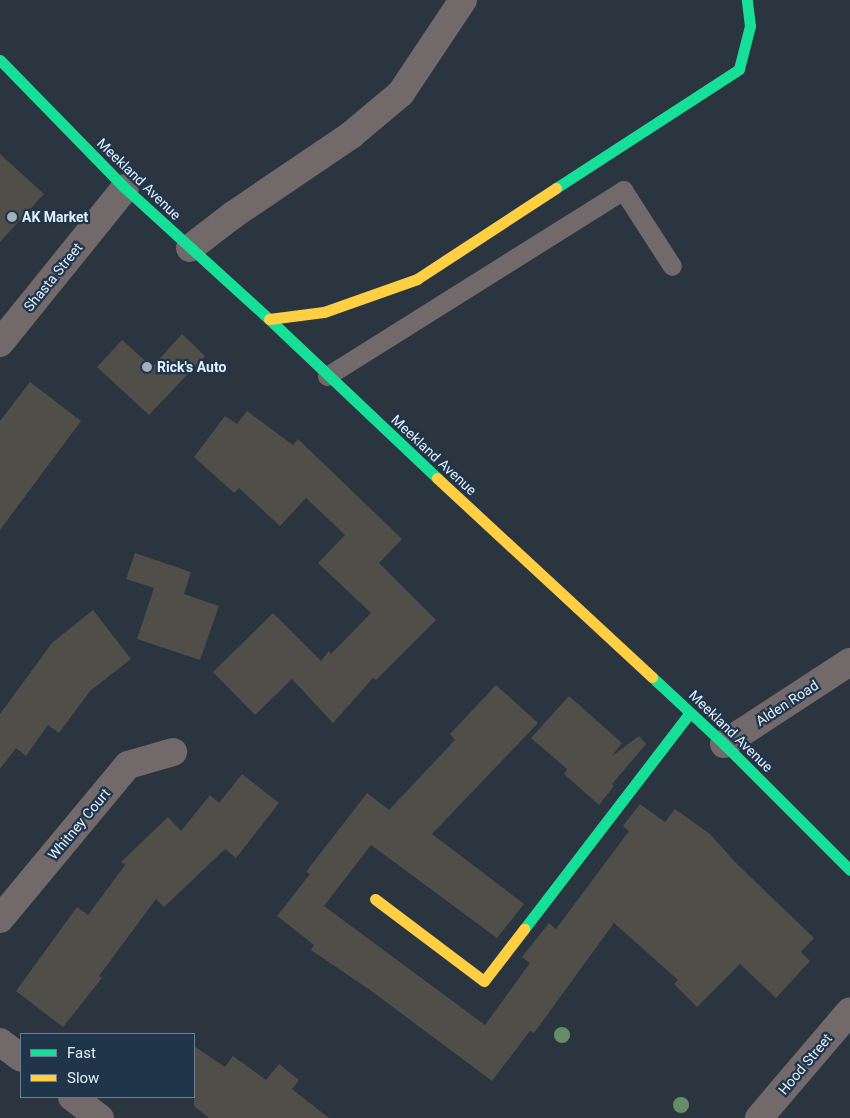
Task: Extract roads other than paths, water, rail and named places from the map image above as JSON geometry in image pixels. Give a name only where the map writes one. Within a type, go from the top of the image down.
[{"type":"main road","points":[[269,319],[324,312],[417,279],[739,69],[750,26],[747,0]]},
{"type":"main road","name":"Meekland Avenue","points":[[0,60],[124,188],[269,319],[327,376],[690,712],[850,870]]},
{"type":"main road","points":[[376,899],[484,981],[690,712]]},
{"type":"street","points":[[190,248],[233,215],[351,135],[401,93],[463,0]]},
{"type":"street","name":"Shasta Street","points":[[0,343],[124,188]]},
{"type":"street","name":"Alden Road","points":[[724,744],[850,662]]},
{"type":"street","name":"Whitney Court","points":[[0,919],[128,765],[173,752]]},
{"type":"street","name":"Hood Street","points":[[760,1118],[850,1011]]},
{"type":"street","points":[[0,1042],[20,1057]]},
{"type":"street","points":[[73,1098],[100,1118]]},
{"type":"lane","points":[[327,376],[622,190],[672,266]]},
{"type":"place","name":"AK Market","points":[[12,217]]},
{"type":"place","name":"Rick's Auto","points":[[147,367]]}]
